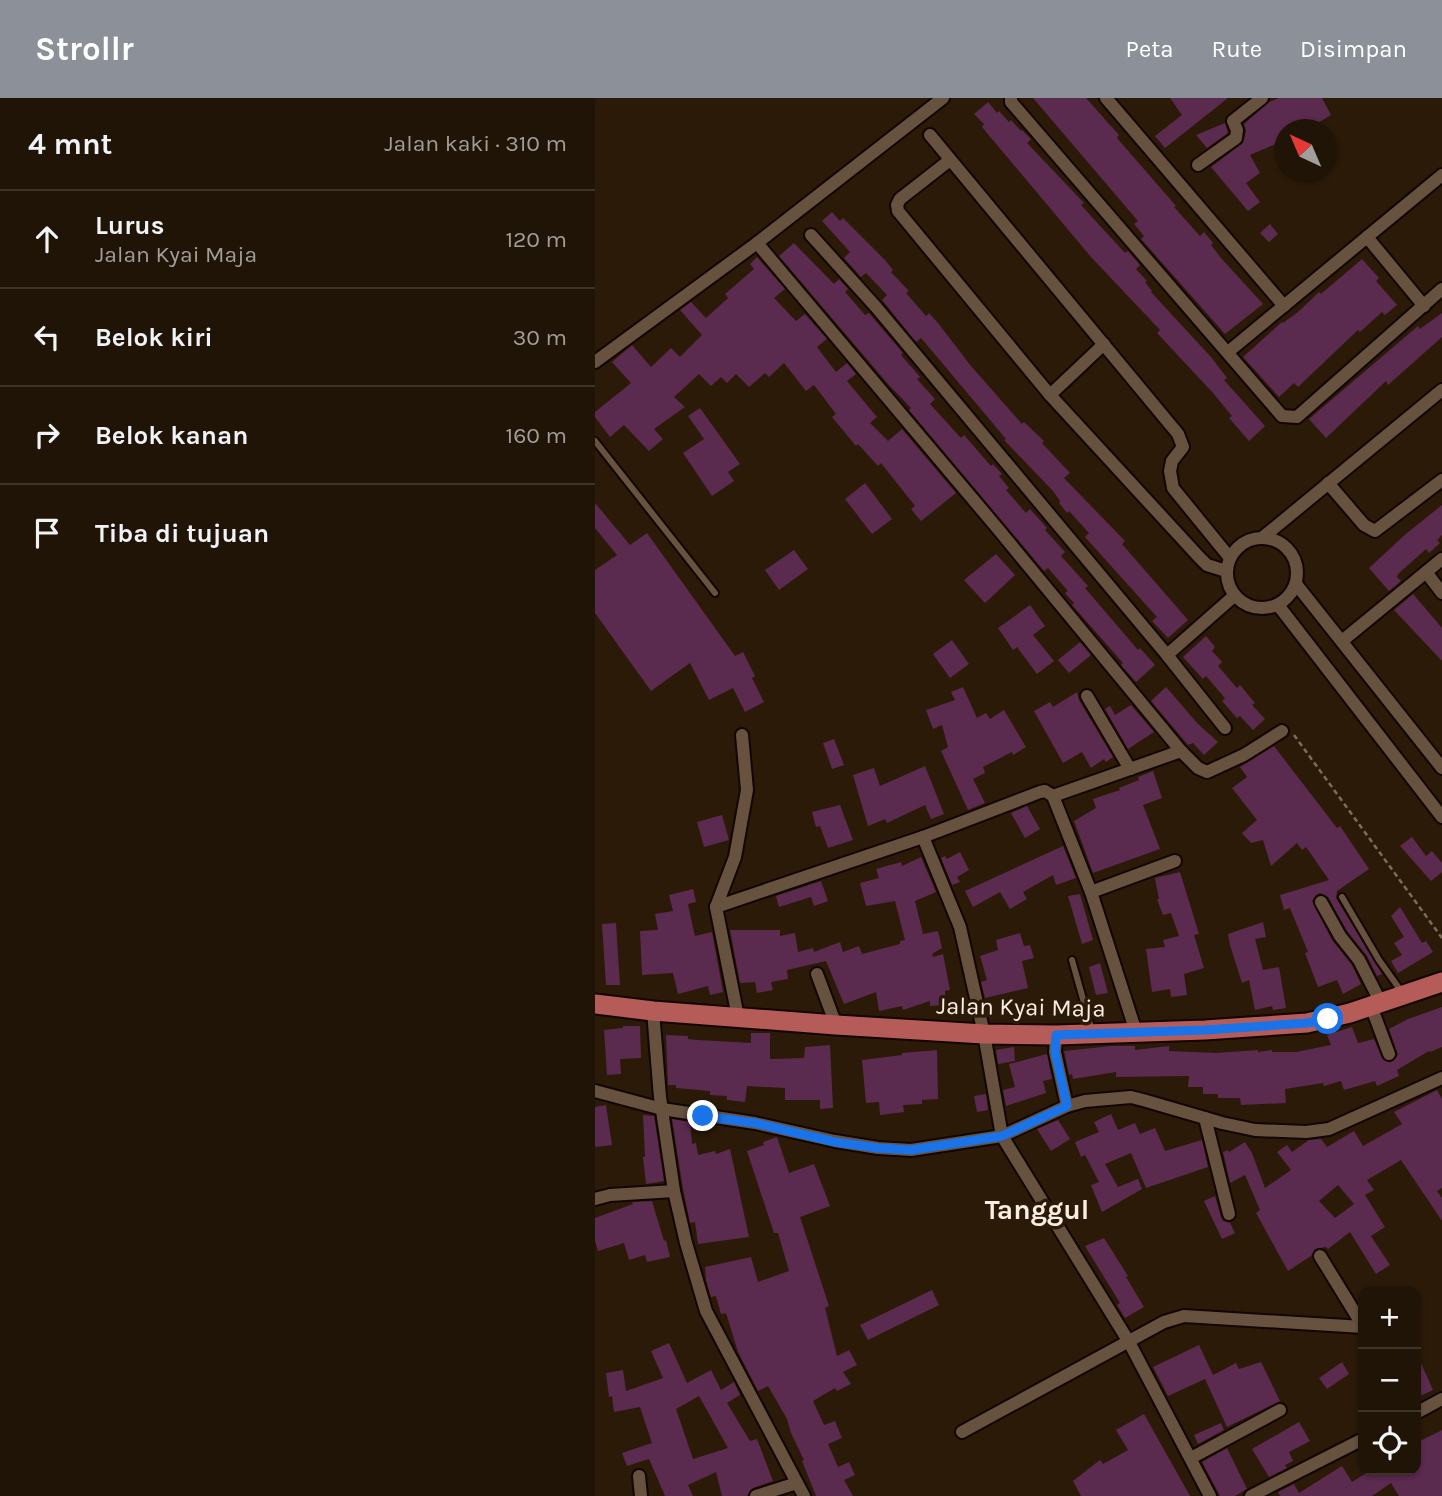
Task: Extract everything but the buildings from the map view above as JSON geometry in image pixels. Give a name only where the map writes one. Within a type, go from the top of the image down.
[{"type":"main road","name":"Jalan Kyai Maja","points":[[595,1004],[836,1025],[984,1034],[1056,1035],[1307,1023],[1404,996],[1442,982]]},
{"type":"street","points":[[595,362],[757,243],[943,98]]},
{"type":"street","points":[[1011,98],[1011,102],[1282,416],[1297,417],[1442,289]]},
{"type":"street","points":[[1106,98],[1284,306]]},
{"type":"street","points":[[1198,165],[1236,138],[1237,130],[1233,121],[1262,98]]},
{"type":"street","points":[[930,135],[1182,440],[1183,447],[1172,461],[1170,471],[1173,488],[1228,565]]},
{"type":"street","points":[[950,160],[900,199],[898,211],[1050,395],[1199,557],[1207,565],[1228,565]]},
{"type":"street","points":[[1227,352],[1440,181]]},
{"type":"street","points":[[811,235],[876,307],[1225,728]]},
{"type":"street","points":[[1367,237],[1424,306]]},
{"type":"street","points":[[757,243],[1198,768],[1207,772],[1244,755],[1282,731]]},
{"type":"street","points":[[1050,395],[1104,345]]},
{"type":"street","points":[[1262,538],[1442,390]]},
{"type":"street","points":[[1328,483],[1364,525],[1375,531],[1442,480]]},
{"type":"street","points":[[1249,540],[1275,540],[1291,551],[1298,571],[1296,584],[1289,597],[1278,605],[1266,609],[1254,608],[1243,604],[1234,596],[1228,584],[1228,565],[1238,547],[1249,540]]},
{"type":"street","points":[[1342,641],[1442,559]]},
{"type":"street","points":[[1426,572],[1442,593]]},
{"type":"street","points":[[1296,584],[1442,768]]},
{"type":"street","points":[[1167,655],[1234,596]]},
{"type":"street","points":[[1278,605],[1437,801],[1442,817]]},
{"type":"street","points":[[1087,696],[1130,769]]},
{"type":"street","points":[[739,1017],[716,907],[735,857],[747,790],[742,735]]},
{"type":"street","points":[[1053,796],[1181,751]]},
{"type":"street","points":[[716,907],[1045,791],[1053,796],[1091,892],[1136,1032]]},
{"type":"street","points":[[923,836],[960,928],[984,1034],[1000,1130],[1129,1342],[1210,1496]]},
{"type":"street","points":[[1091,892],[1175,861]]},
{"type":"street","points":[[1321,902],[1340,936],[1359,960],[1376,1004],[1389,1054]]},
{"type":"street","points":[[817,974],[836,1025]]},
{"type":"street","points":[[653,1011],[660,1097],[674,1191],[706,1311],[804,1496]]},
{"type":"street","points":[[1056,1035],[1055,1052],[1065,1098]]},
{"type":"street","points":[[595,1091],[660,1097],[835,1142],[911,1150],[1000,1130],[1065,1098],[1097,1100],[1131,1097],[1255,1130],[1306,1132],[1329,1129],[1442,1078]]},
{"type":"street","points":[[1205,1118],[1229,1214]]},
{"type":"street","points":[[595,1199],[610,1195],[674,1191]]},
{"type":"street","points":[[1320,1256],[1358,1319]]},
{"type":"street","points":[[962,1432],[1164,1322],[1184,1316],[1358,1327]]},
{"type":"street","points":[[1418,1412],[1442,1399]]},
{"type":"street","points":[[1191,1458],[1280,1410]]},
{"type":"street","points":[[1251,1496],[1358,1442]]},
{"type":"street","points":[[639,1476],[641,1496]]},
{"type":"street","points":[[756,1496],[797,1483]]},
{"type":"lane","points":[[595,441],[715,593]]},
{"type":"lane","points":[[1342,897],[1404,996]]},
{"type":"lane","points":[[1072,960],[1093,1033]]},
{"type":"path","points":[[1282,731],[1292,732],[1442,938]]},
{"type":"district","name":"Tanggul","points":[[1037,1209]]},
{"type":"route","points":[[703,1116],[755,1123],[835,1142],[878,1148],[911,1150],[936,1147],[1002,1136],[1067,1106],[1055,1052],[1056,1035],[1205,1030],[1307,1023],[1328,1019]]}]
